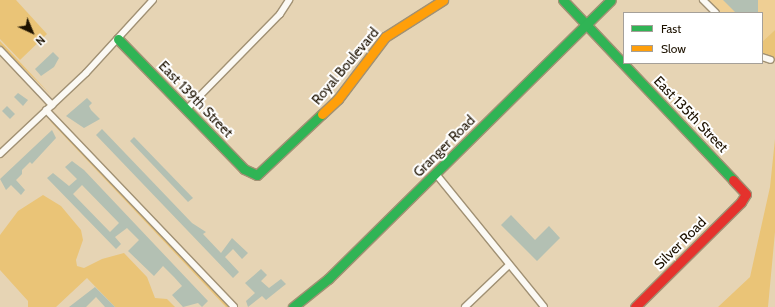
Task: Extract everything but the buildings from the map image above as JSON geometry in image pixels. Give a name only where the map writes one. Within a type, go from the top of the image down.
[{"type":"street","points":[[0,154],[86,73],[153,0]]},
{"type":"street","points":[[186,110],[280,14],[290,0]]},
{"type":"street","name":"Royal Boulevard","points":[[256,175],[338,99],[372,51],[386,37],[401,24],[443,0]]},
{"type":"street","name":"East 135th Street","points":[[562,0],[623,63]]},
{"type":"street","name":"Granger Road","points":[[293,307],[328,279],[612,0]]},
{"type":"street","points":[[703,0],[715,12]]},
{"type":"street","name":"East 139th Street","points":[[118,39],[244,169],[256,175]]},
{"type":"street","points":[[0,50],[52,105]]},
{"type":"street","points":[[763,57],[771,60]]},
{"type":"street","name":"East 135th Street","points":[[624,64],[742,187],[745,198]]},
{"type":"street","points":[[46,110],[234,307]]},
{"type":"street","points":[[436,174],[544,307]]},
{"type":"street","name":"Silver Road","points":[[635,307],[745,198]]},
{"type":"street","points":[[465,307],[509,264]]},
{"type":"shaded area","points":[[0,0],[16,0],[47,34],[20,60],[0,39]]},
{"type":"shaded area","points":[[703,0],[775,0],[775,30],[763,41],[763,12],[715,12]]},
{"type":"shaded area","points":[[775,30],[775,61],[763,57],[763,41]]},
{"type":"shaded area","points":[[0,41],[51,95],[0,45]]},
{"type":"shaded area","points":[[49,120],[54,124],[229,307],[226,307]]},
{"type":"shaded area","points":[[775,139],[775,232],[768,307],[718,307],[750,277],[770,187]]},
{"type":"shaded area","points":[[43,195],[61,206],[81,230],[83,240],[76,260],[77,266],[84,268],[102,259],[124,253],[147,277],[155,298],[167,299],[175,307],[115,307],[87,278],[56,307],[28,307],[28,301],[0,270],[0,235],[18,211]]},
{"type":"traffic: fast","points":[[563,0],[623,64]]},
{"type":"traffic: fast","points":[[293,307],[328,279],[611,0]]},
{"type":"traffic: fast","points":[[118,39],[244,169],[257,175],[322,114]]},
{"type":"traffic: fast","points":[[623,64],[733,180]]},
{"type":"traffic: slow","points":[[322,114],[338,99],[385,37],[443,0]]},
{"type":"traffic: jam","points":[[635,307],[741,202],[746,194],[733,180]]}]
